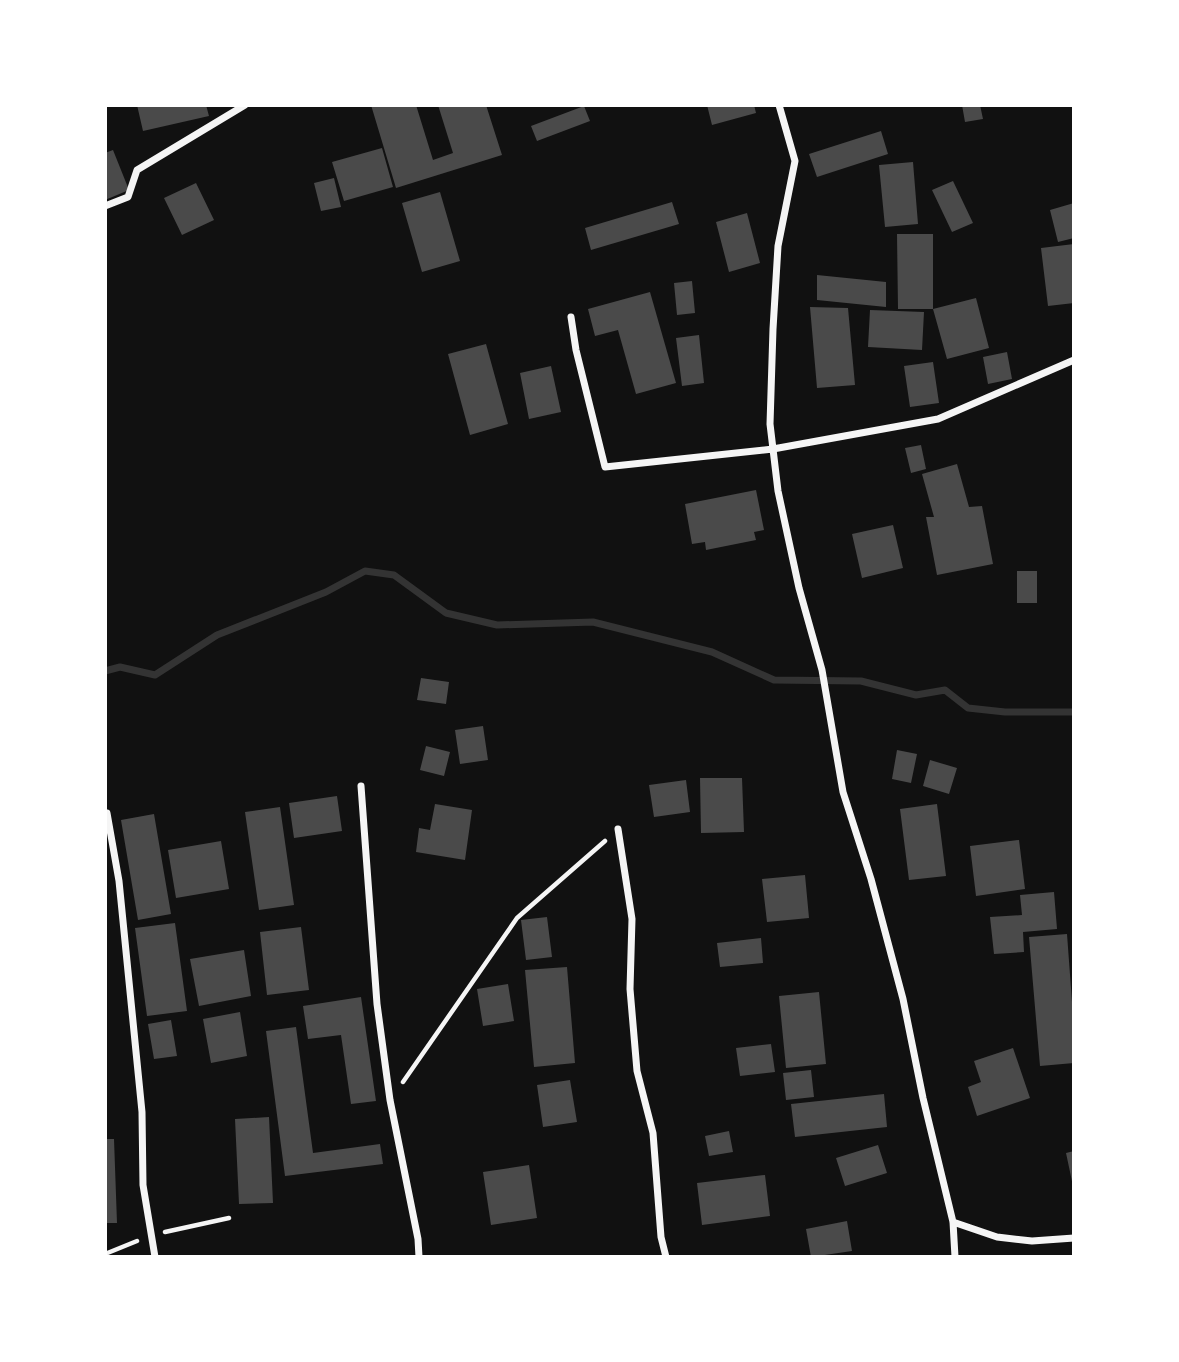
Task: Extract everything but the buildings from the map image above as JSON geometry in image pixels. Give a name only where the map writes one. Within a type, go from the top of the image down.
[{"type":"street","points":[[105,206],[128,197],[137,170],[245,105]]},
{"type":"street","points":[[779,105],[795,160],[778,246],[770,424],[778,491],[799,588],[822,670],[843,792],[871,878],[904,999],[923,1098],[953,1222],[955,1257]]},
{"type":"street","points":[[571,317],[576,350],[605,467],[773,449],[938,419],[1074,360]]},
{"type":"street","points":[[361,786],[377,1004],[390,1100],[418,1239],[419,1257]]},
{"type":"street","points":[[107,813],[119,880],[142,1112],[143,1185],[155,1257]]},
{"type":"street","points":[[618,830],[632,919],[630,989],[637,1071],[653,1133],[661,1237],[666,1257]]},
{"type":"street","points":[[953,1222],[997,1237],[1032,1241],[1074,1238]]},
{"type":"path","points":[[390,1100],[517,918],[618,830]]},
{"type":"waterway","points":[[105,671],[120,667],[155,675],[217,635],[326,592],[365,571],[394,575],[446,613],[497,625],[593,622],[712,652],[774,680],[861,681],[916,695],[945,690],[968,708],[1005,712],[1074,712]]}]
